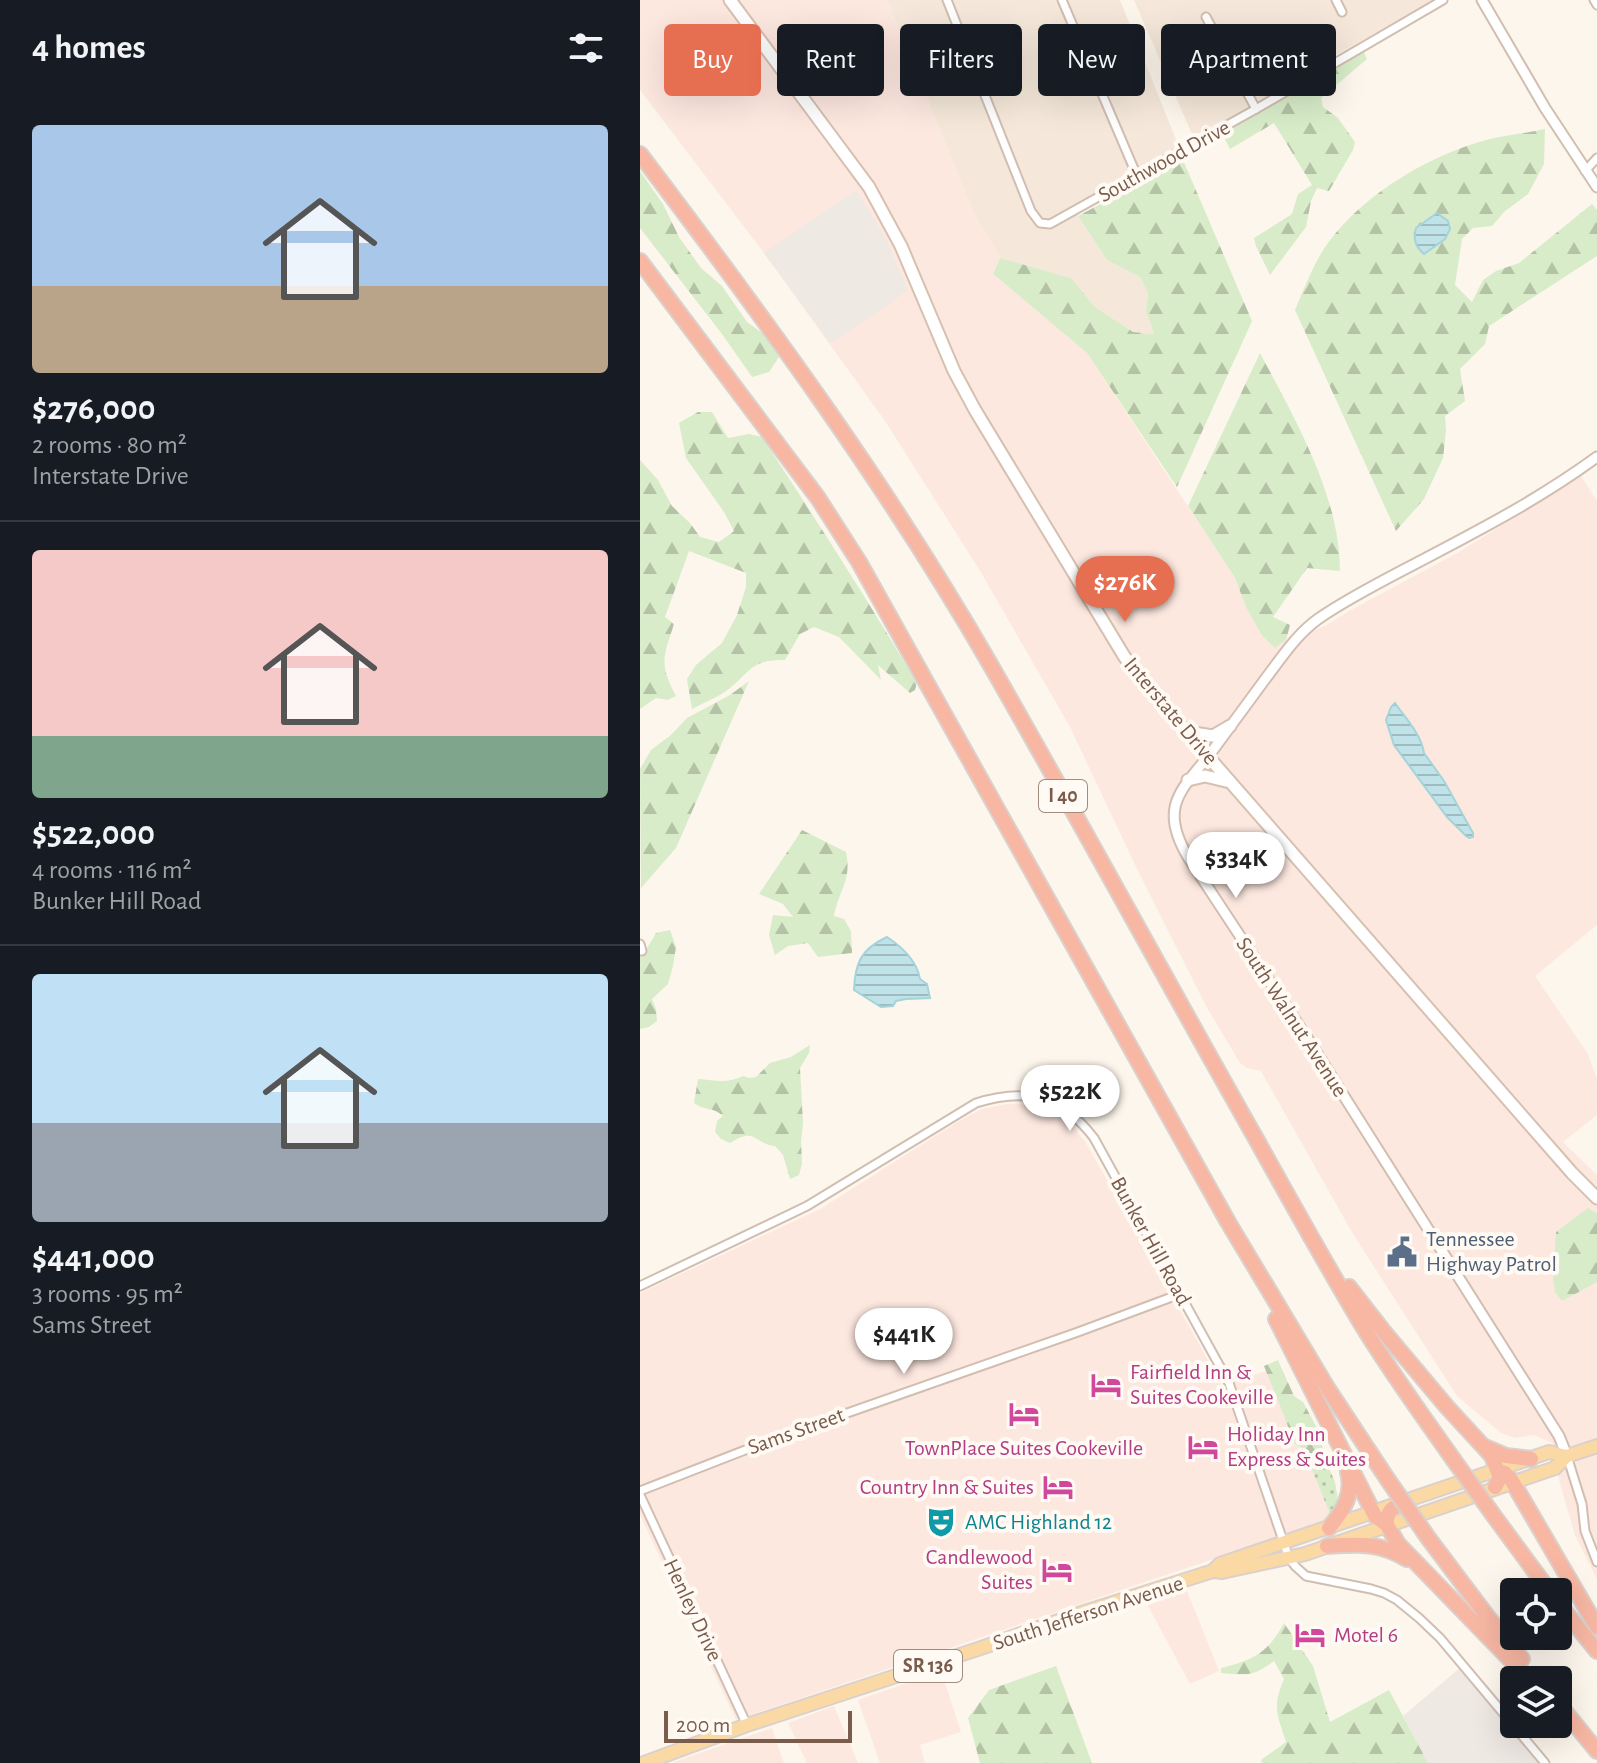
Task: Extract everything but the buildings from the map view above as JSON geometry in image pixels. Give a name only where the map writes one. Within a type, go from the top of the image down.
[{"type":"highway","name":"I 40","points":[[640,154],[801,370],[930,565],[989,663],[1304,1226],[1370,1338],[1540,1578]]},
{"type":"highway","points":[[640,261],[818,498],[859,562],[1228,1222],[1328,1389],[1429,1539],[1528,1666]]},
{"type":"highway","points":[[1228,1222],[1373,1513],[1387,1525],[1398,1544],[1516,1666]]},
{"type":"highway","points":[[1304,1226],[1384,1332],[1494,1459],[1500,1478],[1495,1487]]},
{"type":"highway","points":[[1480,1445],[1506,1456],[1531,1459]]},
{"type":"highway","points":[[1329,1528],[1349,1494],[1350,1477],[1339,1449]]},
{"type":"highway","points":[[1498,1471],[1505,1473],[1512,1481],[1597,1627]]},
{"type":"highway","points":[[1387,1525],[1387,1516],[1398,1505]]},
{"type":"highway","points":[[1327,1546],[1377,1546],[1394,1552],[1432,1579]]},
{"type":"highway","points":[[1572,1620],[1597,1651]]},
{"type":"highway","points":[[1572,1722],[1595,1748]]},
{"type":"main road","name":"Interstate Drive","points":[[730,0],[869,187],[901,246],[954,371],[975,410],[1124,656],[1231,783],[1597,1198]]},
{"type":"main road","points":[[1187,732],[1213,736],[1230,726]]},
{"type":"main road","points":[[1188,780],[1205,776],[1231,783]]},
{"type":"main road","name":"South Jefferson Avenue","points":[[644,1763],[747,1725],[1213,1571],[1222,1572],[1289,1558],[1327,1546],[1555,1468],[1567,1456],[1597,1446]]},
{"type":"main road","name":"South Jefferson Avenue","points":[[1213,1571],[1220,1564],[1549,1452],[1567,1456]]},
{"type":"street","name":"Southwood Drive","points":[[947,0],[1031,211],[1040,223],[1050,224],[1443,0]]},
{"type":"street","points":[[1062,0],[1137,176]]},
{"type":"street","points":[[1336,0],[1342,12]]},
{"type":"street","points":[[1482,0],[1545,108],[1597,187]]},
{"type":"street","points":[[1206,17],[1256,109]]},
{"type":"street","points":[[1585,171],[1597,158]]},
{"type":"street","name":"South Walnut Avenue","points":[[1567,1456],[1559,1436],[1178,840],[1173,812],[1188,780],[1294,640],[1318,619],[1524,507],[1597,457]]},
{"type":"street","points":[[640,944],[640,951]]},
{"type":"street","name":"Bunker Hill Road","points":[[640,1286],[807,1206],[976,1103],[1014,1094],[1058,1105],[1074,1115],[1094,1138],[1229,1383],[1289,1558]]},
{"type":"street","name":"Sams Street","points":[[640,1493],[776,1438],[1180,1294]]},
{"type":"street","points":[[1567,1456],[1582,1504],[1585,1531],[1597,1562]]},
{"type":"street","name":"Henley Drive","points":[[640,1493],[747,1725]]},
{"type":"street","points":[[1289,1558],[1306,1576],[1371,1589],[1397,1600],[1440,1638],[1545,1763]]},
{"type":"shaded area","points":[[640,0],[887,0],[900,32],[900,96],[926,96],[973,212],[1000,258],[993,274],[1087,353],[1235,578],[1246,607],[1275,647],[1325,626],[1459,552],[1581,476],[1597,501],[1597,925],[1535,976],[1588,1054],[1597,1079],[1597,1115],[1563,1142],[1597,1175],[1597,1579],[1575,1535],[1552,1443],[1534,1435],[1515,1438],[1501,1433],[1457,1396],[1353,1234],[1261,1071],[1240,1063],[1206,1006],[1070,727],[979,569],[885,421],[764,253],[640,90]]},
{"type":"shaded area","points":[[887,0],[1120,0],[1130,24],[1038,24],[1038,96],[1145,96],[1145,62],[1179,147],[1075,207],[1107,260],[1140,277],[1148,293],[1146,311],[1154,334],[1133,332],[1095,307],[1071,278],[1000,258],[973,212],[926,96],[1022,96],[1022,24],[900,24],[900,32]]},
{"type":"shaded area","points":[[1134,0],[1434,0],[1336,55],[1336,24],[1161,24],[1161,63]]},
{"type":"shaded area","points":[[1175,96],[1271,96],[1194,139]]},
{"type":"shaded area","points":[[856,190],[885,237],[908,290],[830,343],[764,253]]},
{"type":"shaded area","points":[[1007,1104],[1032,1105],[1050,1111],[1069,1124],[1085,1141],[1222,1385],[1266,1371],[1295,1444],[1303,1447],[1332,1519],[1322,1525],[736,1720],[640,1515],[640,1293],[820,1209],[959,1121],[982,1109]]},
{"type":"shaded area","points":[[1187,1591],[1219,1671],[1190,1684],[1146,1602]]},
{"type":"shaded area","points":[[1461,1667],[1500,1714],[1500,1738],[1520,1738],[1541,1763],[1428,1763],[1403,1716]]},
{"type":"shaded area","points":[[941,1671],[961,1732],[920,1745],[925,1763],[880,1763],[858,1700]]},
{"type":"shaded area","points":[[834,1706],[858,1763],[807,1763],[788,1723]]},
{"type":"shaded area","points":[[772,1728],[784,1763],[674,1762]]},
{"type":"green space","points":[[1363,50],[1367,59],[1336,85],[1336,66]]},
{"type":"green space","points":[[1285,96],[1323,96],[1323,107],[1338,118],[1355,142],[1329,191],[1317,188],[1306,227],[1270,275],[1254,238],[1292,214],[1298,194],[1312,185],[1274,123],[1230,149],[1222,133]]},
{"type":"green space","points":[[1545,129],[1544,164],[1528,194],[1504,212],[1492,226],[1473,228],[1462,239],[1455,285],[1472,302],[1483,280],[1496,271],[1519,263],[1592,204],[1597,210],[1597,256],[1489,326],[1485,344],[1460,369],[1465,401],[1445,416],[1443,458],[1424,499],[1396,531],[1295,310],[1325,247],[1346,222],[1382,190],[1424,164],[1468,145]]},
{"type":"green space","points":[[1183,160],[1252,321],[1177,487],[1087,353],[993,274],[1000,258],[1071,278],[1095,307],[1133,332],[1154,334],[1146,311],[1148,293],[1140,277],[1107,260],[1078,216]]},
{"type":"green space","points":[[640,171],[701,268],[722,286],[747,322],[765,335],[779,357],[769,372],[752,377],[640,228]]},
{"type":"green space","points":[[1260,353],[1301,431],[1324,486],[1338,543],[1340,571],[1307,568],[1273,617],[1290,625],[1286,640],[1275,648],[1261,634],[1235,578],[1188,506]]},
{"type":"green space","points":[[698,412],[712,412],[728,438],[749,434],[762,437],[917,683],[915,690],[910,693],[878,665],[881,680],[839,637],[814,627],[800,634],[785,660],[764,662],[751,668],[726,691],[692,709],[687,679],[696,665],[722,643],[737,615],[746,587],[746,573],[689,551],[665,617],[674,624],[664,661],[676,696],[668,700],[656,698],[640,709],[640,460],[658,480],[672,506],[700,537],[719,542],[734,531],[686,458],[679,423]]},
{"type":"green space","points":[[749,681],[676,848],[641,888],[640,769],[651,750],[687,718]]},
{"type":"green space","points":[[802,830],[846,852],[846,878],[834,916],[844,919],[851,931],[852,953],[818,957],[808,943],[788,946],[775,955],[769,935],[773,915],[793,917],[783,904],[759,894]]},
{"type":"green space","points":[[670,930],[676,947],[668,984],[652,999],[657,1021],[640,1029],[640,957],[656,933]]},
{"type":"green space","points":[[810,1045],[800,1068],[802,1164],[799,1175],[790,1179],[783,1155],[775,1146],[750,1136],[730,1143],[721,1139],[715,1132],[717,1121],[723,1116],[694,1103],[698,1079],[726,1081],[743,1076],[756,1077],[770,1063],[791,1057]]},
{"type":"green space","points":[[1588,1208],[1597,1213],[1597,1282],[1562,1301],[1555,1292],[1553,1280],[1556,1232]]},
{"type":"green space","points":[[1278,1360],[1294,1396],[1303,1402],[1318,1430],[1326,1461],[1311,1467],[1303,1448],[1295,1444],[1264,1366]]},
{"type":"green space","points":[[1326,1461],[1335,1482],[1339,1506],[1332,1519],[1311,1467]]},
{"type":"green space","points":[[1284,1623],[1313,1666],[1330,1722],[1389,1690],[1428,1763],[1262,1763],[1261,1760],[1286,1742],[1277,1710],[1284,1679],[1274,1661],[1249,1674],[1221,1673],[1221,1668],[1258,1654],[1272,1642]]},
{"type":"green space","points":[[1056,1666],[1092,1763],[980,1763],[968,1718],[989,1690]]},
{"type":"water","points":[[1437,213],[1448,221],[1450,229],[1445,239],[1424,254],[1416,242],[1416,228]]},
{"type":"water","points":[[1395,703],[1444,781],[1473,837],[1466,836],[1447,817],[1394,745],[1386,720]]},
{"type":"water","points":[[887,937],[912,960],[920,979],[927,984],[930,998],[906,999],[896,1001],[893,1006],[881,1007],[854,990],[861,958]]},
{"type":"place","name":"Tennessee Highway Patrol","points":[[1402,1252]]},
{"type":"place","name":"Fairfield Inn & Suites Cookeville","points":[[1106,1385]]},
{"type":"place","name":"TownPlace Suites Cookeville","points":[[1024,1414]]},
{"type":"place","name":"Holiday Inn Express & Suites","points":[[1203,1447]]},
{"type":"place","name":"Country Inn & Suites","points":[[1058,1487]]},
{"type":"place","name":"AMC Highland 12","points":[[941,1522]]},
{"type":"place","name":"Candlewood Suites","points":[[1057,1570]]},
{"type":"place","name":"Motel 6","points":[[1310,1635]]}]
